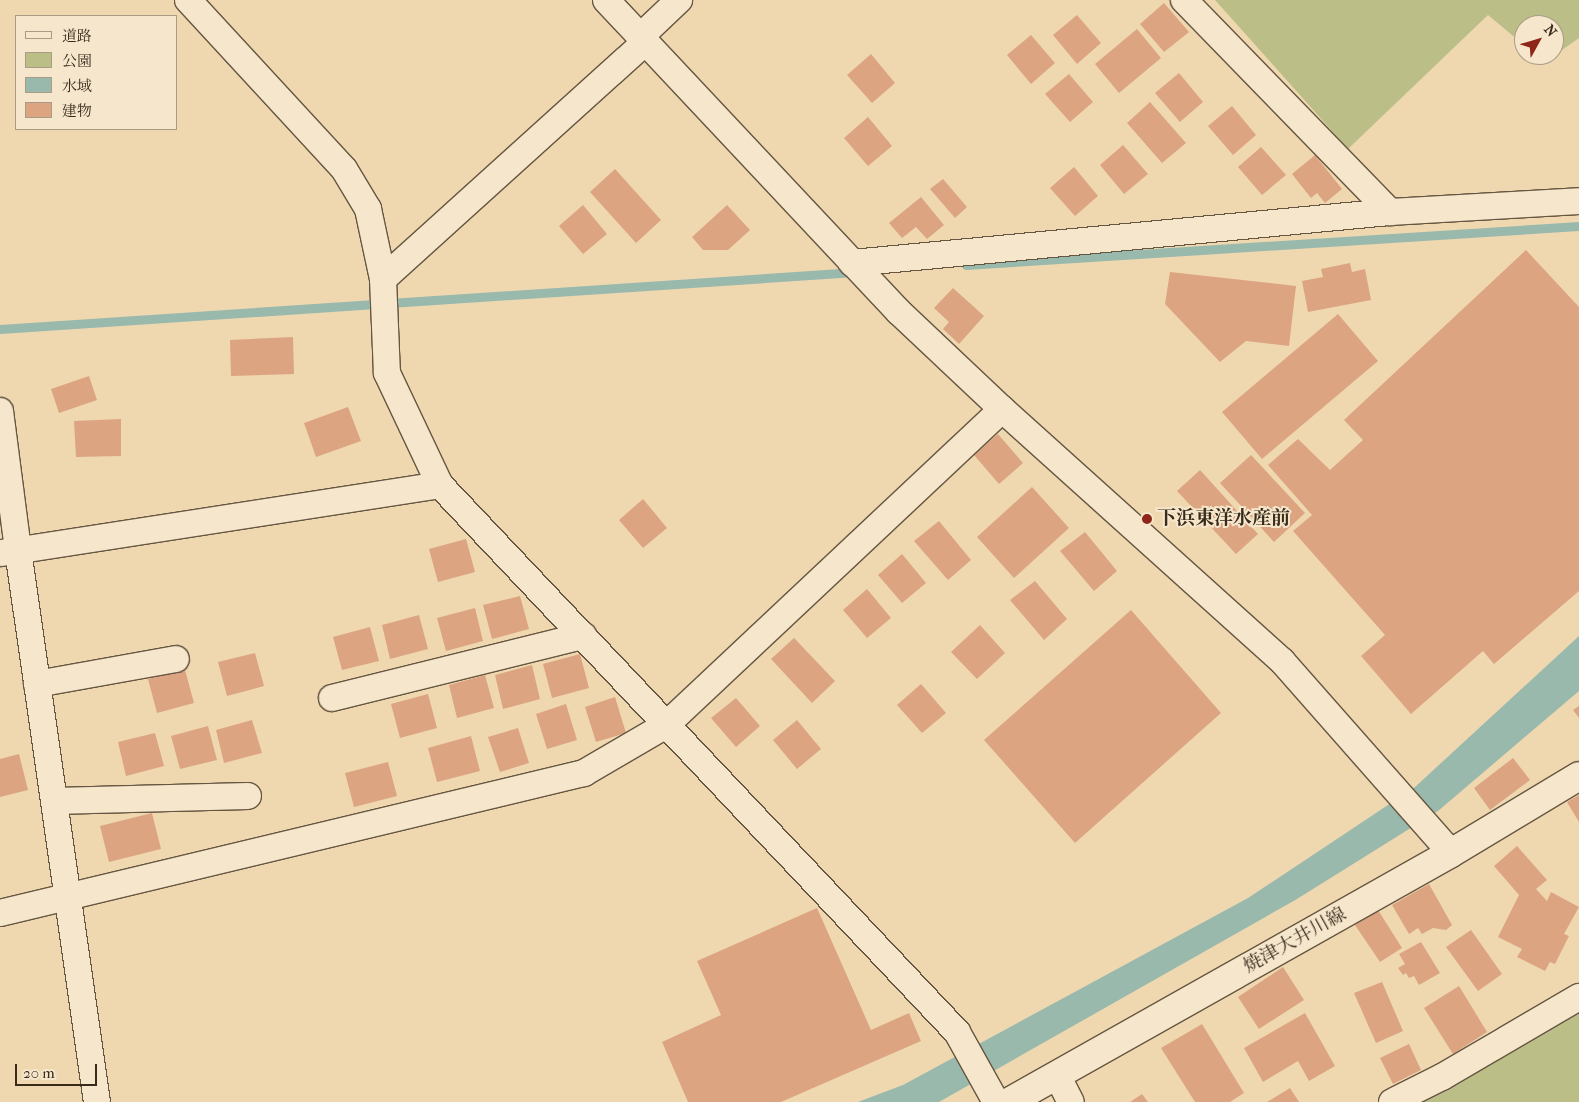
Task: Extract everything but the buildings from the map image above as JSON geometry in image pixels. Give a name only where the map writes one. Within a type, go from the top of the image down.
[{"type":"main road","name":"焼津大井川線","points":[[998,1098],[1056,1075],[1451,853],[1579,776]]},
{"type":"street","points":[[188,0],[344,169],[368,209],[384,295],[387,373],[440,485],[957,1032],[998,1098]]},
{"type":"street","points":[[606,0],[899,312],[1002,409],[1282,661],[1451,853]]},
{"type":"street","points":[[384,295],[679,0]]},
{"type":"street","points":[[1184,0],[1390,212]]},
{"type":"street","points":[[852,263],[1390,212],[1579,201]]},
{"type":"street","points":[[0,913],[584,773],[666,725],[1002,409]]},
{"type":"street","points":[[0,411],[9,552],[37,684],[97,1102]]},
{"type":"street","points":[[9,552],[440,485]]},
{"type":"street","points":[[332,698],[582,636]]},
{"type":"street","points":[[37,684],[176,659]]},
{"type":"street","points":[[54,801],[248,796]]},
{"type":"street","points":[[1392,1102],[1442,1077],[1579,997]]},
{"type":"street","points":[[1056,1075],[1071,1102]]},
{"type":"green space","points":[[1215,0],[1579,0],[1579,38],[1564,49],[1564,15],[1514,15],[1514,37],[1488,15],[1348,149]]},
{"type":"green space","points":[[1579,1006],[1579,1102],[1386,1102]]},
{"type":"water","points":[[1579,636],[1579,691],[1438,811],[1297,899],[939,1102],[858,1102],[903,1085],[1248,898],[1415,787]]},
{"type":"waterway","points":[[966,265],[1579,226]]},
{"type":"waterway","points":[[0,329],[855,272]]},
{"type":"place","name":"下浜東洋水産前","points":[[1147,519]]}]
